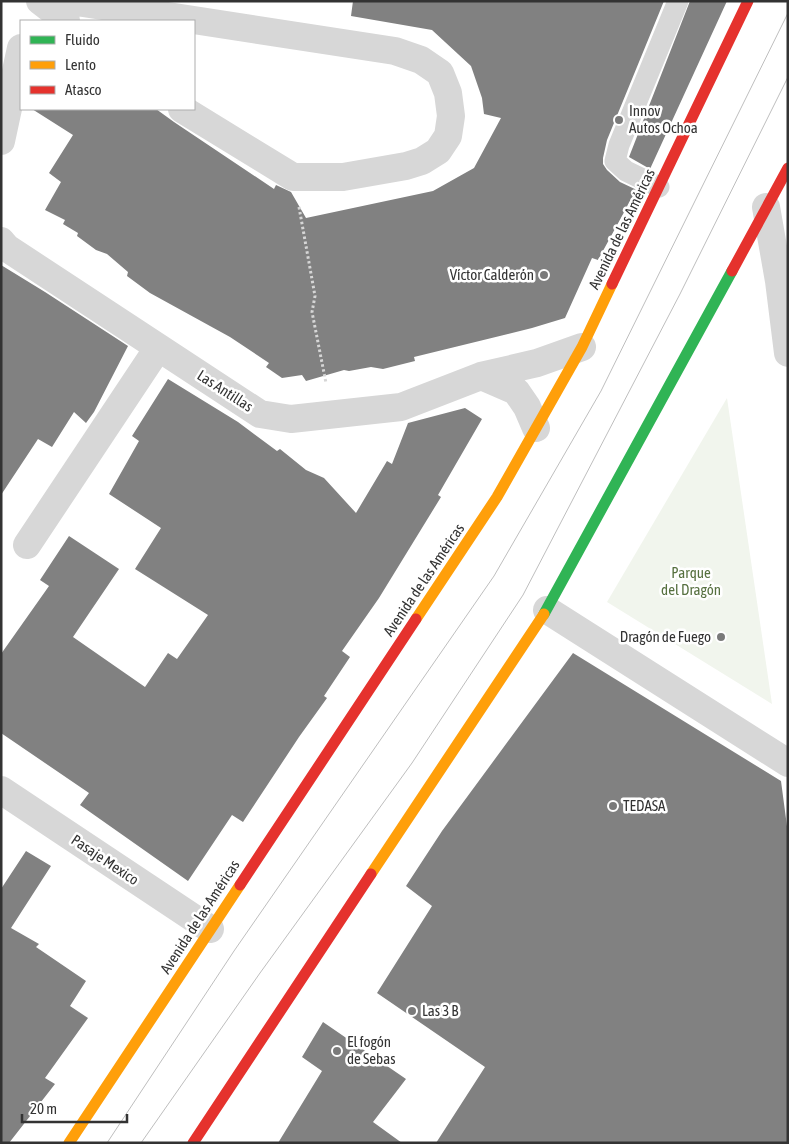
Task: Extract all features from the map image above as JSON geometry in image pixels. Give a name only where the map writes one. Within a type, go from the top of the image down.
[{"type":"main road","name":"Avenida de las Américas","points":[[69,1143],[497,497],[582,347],[744,3]]},
{"type":"main road","points":[[193,1143],[547,610],[788,168]]},
{"type":"street","points":[[27,20],[31,1]]},
{"type":"street","points":[[40,1],[65,20]]},
{"type":"street","points":[[70,1],[194,20]]},
{"type":"street","points":[[184,110],[293,178],[343,177],[406,166],[422,161],[438,151],[448,136],[451,116],[448,92],[440,73],[421,60],[395,51],[195,20]]},
{"type":"street","points":[[1,142],[20,53]]},
{"type":"street","points":[[766,207],[779,281],[788,353]]},
{"type":"street","name":"Las Antillas","points":[[1,241],[7,248],[260,414],[291,419],[332,413],[401,407],[481,376],[537,363],[582,347]]},
{"type":"street","points":[[27,545],[158,348]]},
{"type":"street","points":[[481,376],[516,390],[536,428]]},
{"type":"street","points":[[547,610],[788,763]]},
{"type":"street","name":"Pasaje Mexico","points":[[1,790],[210,929]]},
{"type":"lane","points":[[659,187],[626,171],[615,161],[619,145],[678,1]]},
{"type":"path","points":[[293,178],[315,296],[312,312],[332,413]]},
{"type":"green space","name":"Parque del Dragón","points":[[727,398],[772,704],[607,602]]},
{"type":"building","points":[[353,1],[664,1],[607,140],[603,158],[603,164],[607,170],[620,182],[639,191],[637,196],[634,194],[598,260],[592,258],[565,318],[414,357],[415,361],[383,369],[371,367],[349,371],[344,370],[306,381],[302,375],[282,378],[266,367],[269,363],[230,337],[150,293],[127,276],[128,272],[107,254],[96,250],[77,236],[78,233],[63,224],[65,220],[45,210],[61,182],[49,173],[73,135],[34,110],[157,110],[274,189],[276,185],[291,192],[306,218],[433,191],[474,168],[501,118],[484,114],[482,98],[471,66],[432,30],[351,16]]},
{"type":"building","points":[[690,1],[727,1],[650,169],[629,157]]},
{"type":"building","points":[[1,265],[128,346],[94,412],[86,423],[74,412],[52,447],[38,439],[1,495]]},
{"type":"building","points":[[168,379],[238,422],[277,451],[280,449],[306,470],[324,478],[356,513],[387,461],[392,464],[408,423],[465,408],[482,419],[438,495],[441,497],[379,598],[342,651],[350,657],[324,696],[327,698],[243,822],[232,815],[188,881],[80,805],[89,793],[1,733],[1,654],[49,586],[40,580],[69,536],[119,569],[73,637],[145,687],[168,653],[177,659],[208,615],[135,569],[161,528],[109,494],[139,441],[132,436]]},
{"type":"building","points":[[573,653],[781,781],[788,834],[788,1143],[436,1143],[485,1067],[377,993],[432,906],[406,886],[442,831]]},
{"type":"building","points":[[26,851],[51,866],[11,928],[39,944],[36,947],[86,981],[70,1006],[88,1018],[45,1078],[55,1084],[9,1143],[1,1143],[1,889]]},
{"type":"building","points":[[323,1022],[406,1079],[373,1122],[402,1143],[278,1143],[322,1071],[302,1057]]},
{"type":"tram line","points":[[107,1143],[234,951],[494,576],[601,391],[788,13]]},
{"type":"tram line","points":[[141,1143],[260,973],[412,763],[523,595],[680,294],[788,77]]},
{"type":"traffic: fast","points":[[544,614],[732,271]]},
{"type":"traffic: slow","points":[[416,619],[497,497],[582,347],[612,284]]},
{"type":"traffic: slow","points":[[371,874],[544,614]]},
{"type":"traffic: slow","points":[[69,1143],[240,885]]},
{"type":"traffic: jam","points":[[612,284],[748,1]]},
{"type":"traffic: jam","points":[[732,271],[788,168]]},
{"type":"traffic: jam","points":[[240,885],[416,619]]},
{"type":"traffic: jam","points":[[193,1143],[371,874]]},
{"type":"place","name":"Innov Autos Ochoa","points":[[619,120]]},
{"type":"place","name":"Víctor Calderón","points":[[544,275]]},
{"type":"place","name":"Dragón de Fuego","points":[[721,637]]},
{"type":"place","name":"TEDASA","points":[[613,806]]},
{"type":"place","name":"Las 3 B","points":[[412,1011]]},
{"type":"place","name":"El fogón de Sebas","points":[[337,1051]]}]
